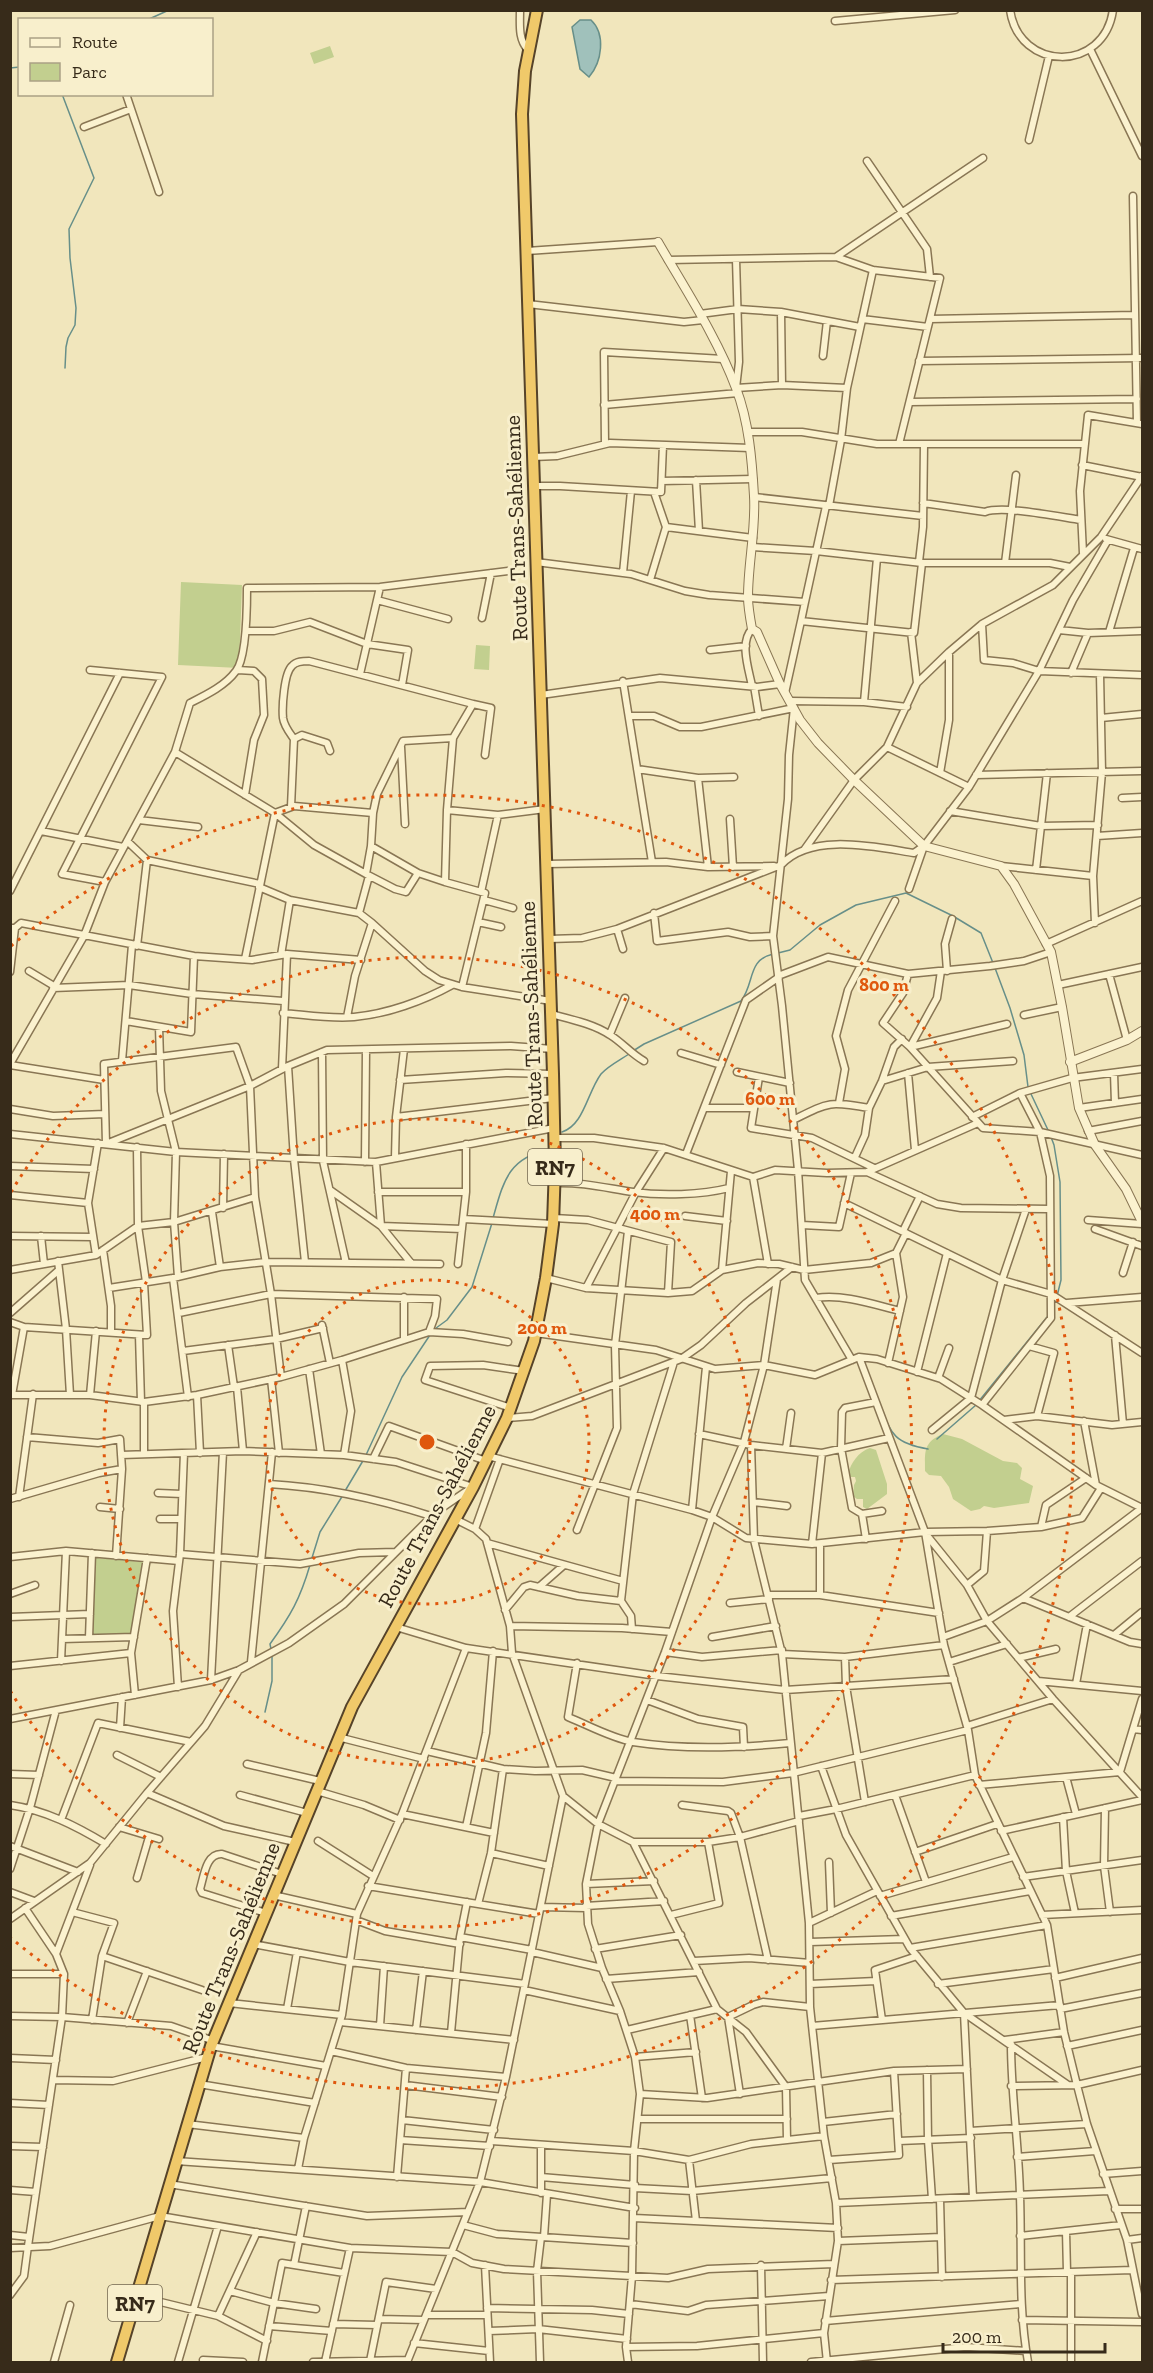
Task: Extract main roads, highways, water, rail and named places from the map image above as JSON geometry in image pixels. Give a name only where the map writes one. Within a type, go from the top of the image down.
[{"type":"highway","name":"Route Trans-Sahélienne","points":[[117,2362],[211,2048],[351,1707],[473,1487],[509,1413],[536,1333],[546,1278],[555,1183],[553,1049],[522,114],[528,50],[537,10]]},
{"type":"water","points":[[580,20],[591,20],[599,33],[599,56],[589,77],[580,69],[572,27]]},
{"type":"waterway","points":[[151,18],[169,10]]},
{"type":"waterway","points":[[10,68],[18,67]]},
{"type":"waterway","points":[[63,96],[94,178],[69,229],[76,308],[75,325],[66,347],[65,368]]},
{"type":"waterway","points":[[778,953],[790,950],[820,925],[856,905],[906,893],[953,916],[981,933],[993,963]]},
{"type":"waterway","points":[[633,1051],[741,1001],[759,961],[773,954]]},
{"type":"waterway","points":[[995,968],[1024,1055],[1028,1087]]},
{"type":"waterway","points":[[562,1132],[575,1123],[580,1116],[601,1074],[629,1054]]},
{"type":"waterway","points":[[1031,1094],[1048,1130]]},
{"type":"waterway","points":[[1051,1137],[1060,1182],[1061,1280],[1057,1296]]},
{"type":"waterway","points":[[493,1218],[504,1183],[516,1165],[535,1153],[549,1150]]},
{"type":"waterway","points":[[432,1331],[447,1320],[472,1287],[492,1223]]},
{"type":"waterway","points":[[979,1401],[1048,1316]]},
{"type":"waterway","points":[[366,1455],[402,1377],[430,1335]]},
{"type":"waterway","points":[[876,1394],[888,1425],[897,1438],[928,1449]]},
{"type":"waterway","points":[[937,1439],[976,1405]]},
{"type":"waterway","points":[[345,1491],[364,1459]]},
{"type":"waterway","points":[[311,1561],[320,1532],[343,1495]]},
{"type":"waterway","points":[[271,1649],[270,1644],[289,1615],[310,1565]]},
{"type":"waterway","points":[[265,1712],[272,1681],[272,1654]]}]
